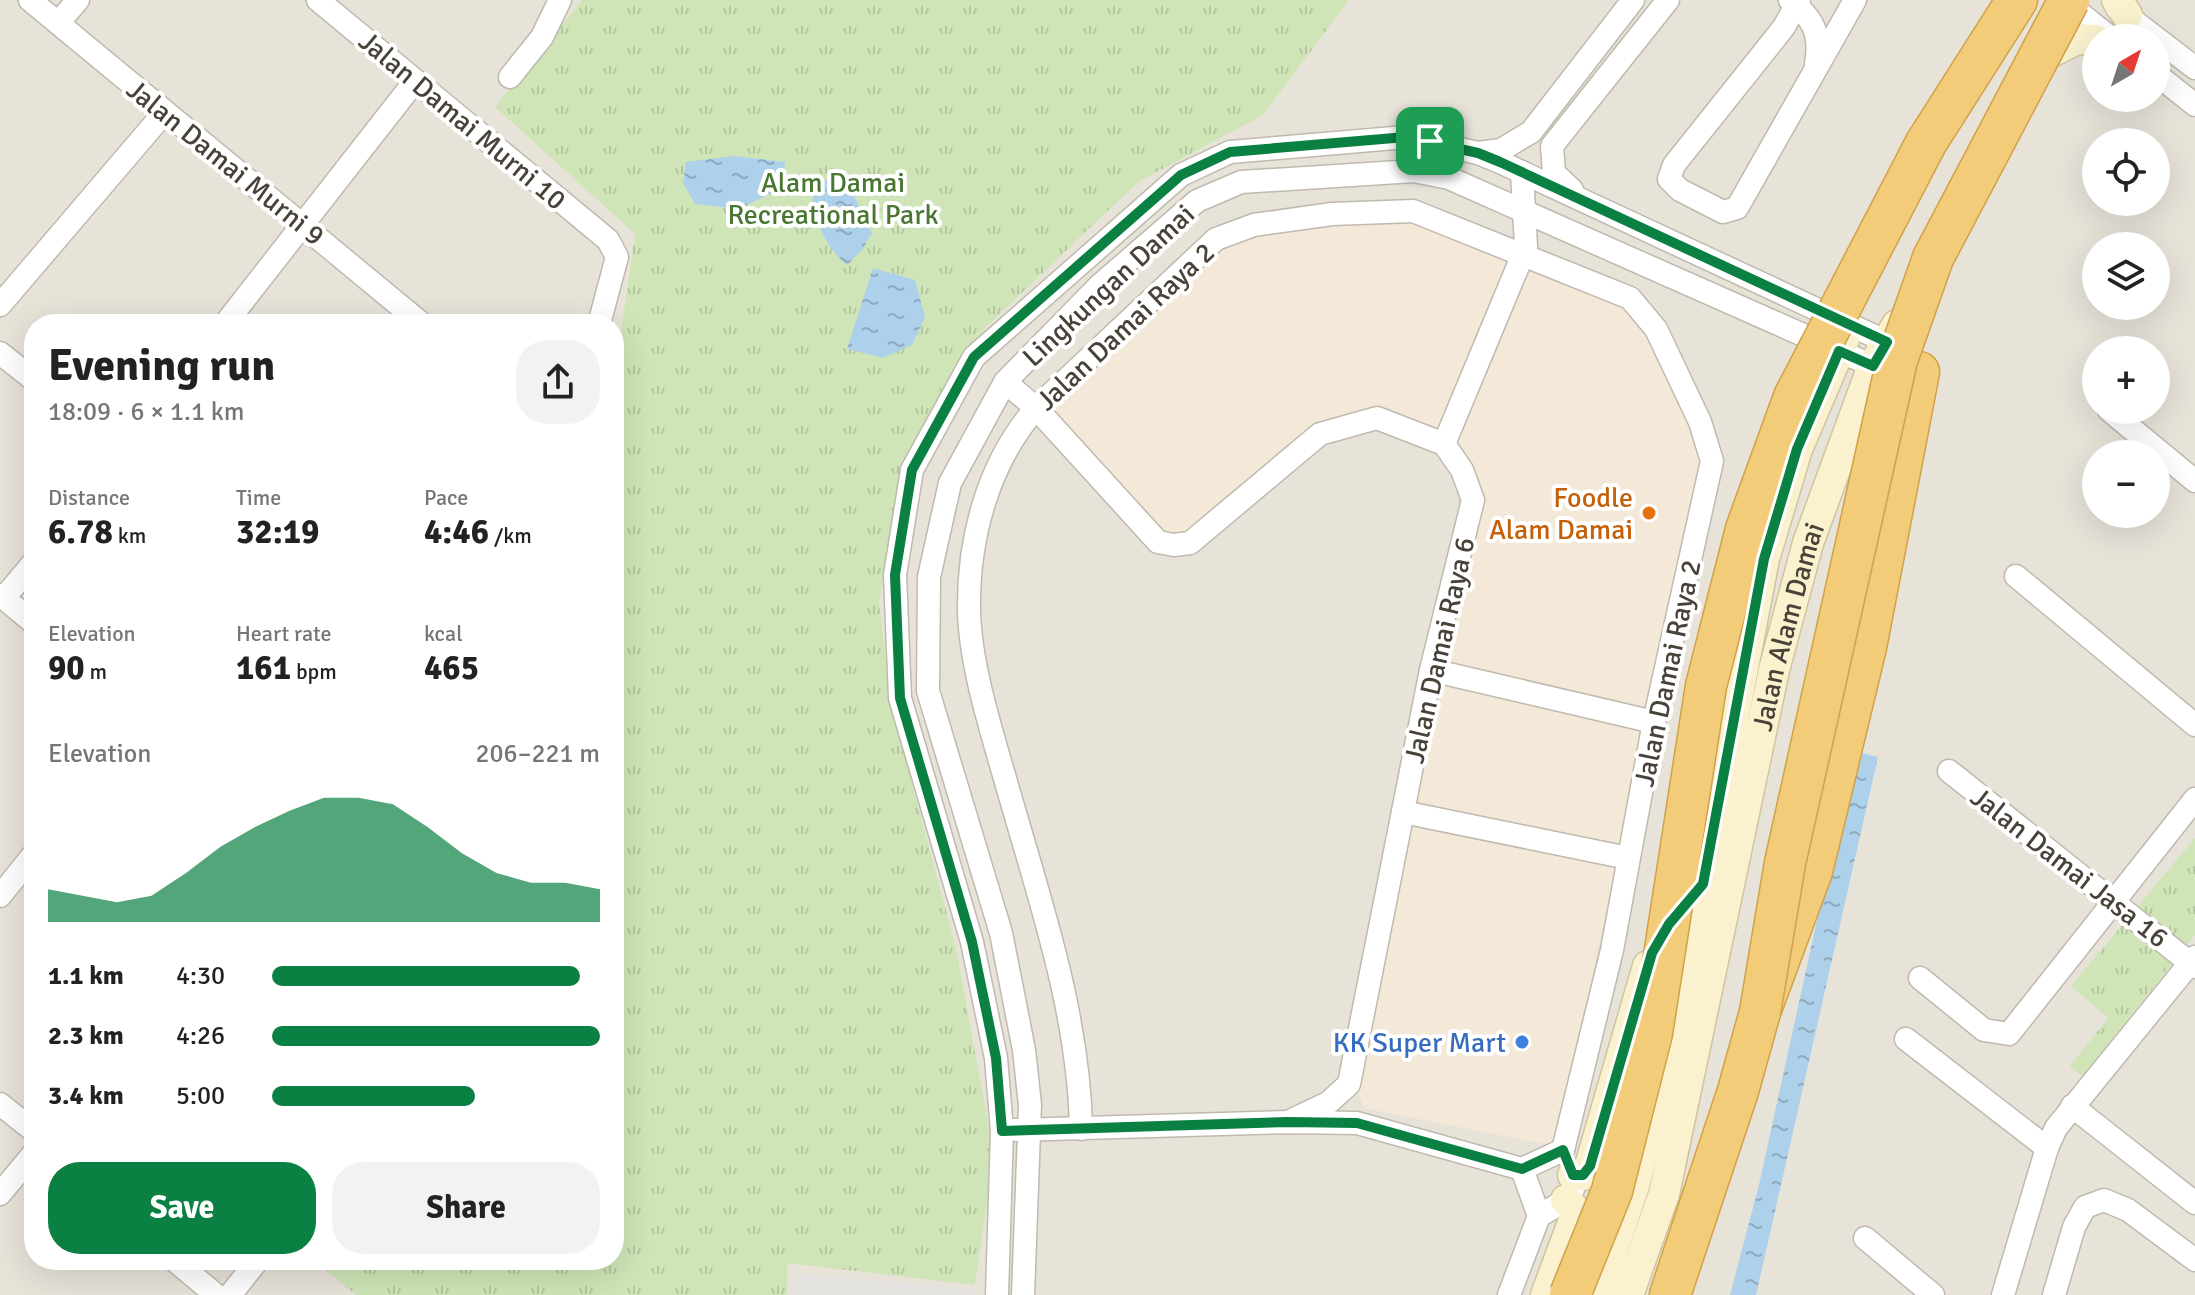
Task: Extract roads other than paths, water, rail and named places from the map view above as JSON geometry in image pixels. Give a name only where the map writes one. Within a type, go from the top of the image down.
[{"type":"highway","points":[[1570,1295],[1612,1191],[1652,1033],[1706,686],[1750,516],[1801,383],[1926,143],[2019,0]]},
{"type":"highway","points":[[1760,1012],[1785,863],[1897,360],[1933,258],[2065,0]]},
{"type":"highway","points":[[1670,1295],[1738,1091],[1760,1012],[1812,871],[1866,647],[1924,357],[1953,268],[2090,0]]},
{"type":"main road","name":"Jalan Alam Damai","points":[[1597,1295],[1634,1186],[1671,1042],[1764,559],[1797,449],[1845,338],[1928,167],[2019,0]]},
{"type":"main road","name":"Jalan Alam Damai","points":[[1628,1295],[1664,1194],[1778,656],[1808,543],[1880,354],[2027,65],[2065,0]]},
{"type":"main road","points":[[2027,65],[2057,46],[2082,39]]},
{"type":"main road","points":[[1546,1295],[1574,1220],[1568,1175],[1583,1175],[1590,1166],[1652,953],[1669,924],[1703,884]]},
{"type":"street","name":"Jalan Damai Murni 9","points":[[30,0],[410,314]]},
{"type":"street","points":[[58,23],[78,0]]},
{"type":"street","name":"Jalan Damai Murni 10","points":[[318,0],[608,240],[617,257],[602,314]]},
{"type":"street","points":[[510,77],[542,37],[560,0]]},
{"type":"street","points":[[1478,153],[1501,150],[1531,132],[1633,0]]},
{"type":"street","points":[[1583,200],[1554,173],[1552,146],[1668,0]]},
{"type":"street","points":[[1795,1],[1820,12],[1833,11],[1848,0]]},
{"type":"street","points":[[1795,1],[1784,27],[1674,165],[1669,179],[1680,190],[1723,212],[1737,208],[1855,0]]},
{"type":"street","points":[[2065,0],[2115,13],[2195,68]]},
{"type":"street","points":[[1795,1],[1814,24],[1820,40],[1814,72]]},
{"type":"street","points":[[233,314],[415,81]]},
{"type":"street","points":[[2170,85],[2195,105]]},
{"type":"street","points":[[0,305],[164,113]]},
{"type":"street","name":"Lingkungan Damai","points":[[997,1295],[1002,1131],[996,1058],[972,942],[900,698],[895,575],[912,470],[974,357],[1181,175],[1230,152],[1406,137],[1478,153],[1522,172],[1583,200],[1845,338]]},
{"type":"street","name":"Lingkungan Damai","points":[[1023,1295],[1030,1130],[1024,1050],[1001,933],[928,691],[929,577],[950,483],[1005,382],[1100,285],[1197,201],[1241,182],[1414,171],[1449,178],[1880,354]]},
{"type":"street","points":[[1005,382],[1036,408],[1158,542],[1174,545],[1190,543],[1320,434],[1377,418],[1444,444],[1523,255],[1525,211],[1522,172]]},
{"type":"street","name":"Jalan Damai Raya 2","points":[[1081,1129],[1081,1088],[1057,958],[987,716],[969,611],[975,542],[994,469],[1012,435],[1036,408],[1216,239],[1254,225],[1332,214],[1413,211],[1630,298],[1656,329],[1687,395],[1712,461],[1654,722],[1568,1175]]},
{"type":"street","points":[[0,353],[24,372]]},
{"type":"street","points":[[2126,424],[2195,481]]},
{"type":"street","name":"Jalan Damai Raya 6","points":[[1357,1123],[1349,1084],[1431,670],[1473,500],[1462,470],[1444,444]]},
{"type":"street","points":[[24,573],[2,596],[24,615]]},
{"type":"street","points":[[2016,576],[2195,725]]},
{"type":"street","points":[[1431,670],[1654,722]]},
{"type":"street","name":"Jalan Damai Jasa 16","points":[[1949,771],[2193,962]]},
{"type":"street","points":[[1920,978],[1984,1030],[2009,1034],[2195,799]]},
{"type":"street","points":[[1403,812],[1628,858]]},
{"type":"street","points":[[0,896],[24,866]]},
{"type":"street","points":[[2003,1295],[2047,1148],[2072,1106],[2193,962]]},
{"type":"street","points":[[1906,1039],[2047,1148]]},
{"type":"street","points":[[1288,1122],[1328,1103],[1349,1084]]},
{"type":"street","points":[[0,1104],[24,1123]]},
{"type":"street","points":[[2072,1106],[2195,1203]]},
{"type":"street","points":[[1002,1131],[1288,1122],[1357,1123],[1522,1169],[1568,1175],[1539,1216],[1509,1295]]},
{"type":"street","points":[[4,1181],[24,1162]]},
{"type":"street","points":[[1522,1169],[1539,1216]]},
{"type":"street","points":[[2054,1295],[2074,1227],[2085,1207],[2104,1200],[2128,1210],[2195,1260]]},
{"type":"street","points":[[1865,1238],[1933,1295]]},
{"type":"street","points":[[186,1270],[216,1295]]},
{"type":"street","points":[[230,1295],[250,1270]]},
{"type":"water","points":[[735,156],[785,162],[783,188],[738,209],[695,204],[683,183],[686,162]]},
{"type":"water","points":[[835,177],[852,192],[872,233],[862,250],[847,265],[831,248],[820,229],[813,196],[812,185]]},
{"type":"water","points":[[873,268],[915,280],[925,317],[912,345],[883,358],[847,349]]},
{"type":"water","points":[[1854,751],[1878,757],[1756,1295],[1730,1295],[1759,1185]]},
{"type":"place","name":"Foodle Alam Damai","points":[[1649,513]]},
{"type":"place","name":"KK Super Mart","points":[[1522,1042]]},
{"type":"park label","name":"Alam Damai Recreational Park","points":[[833,198]]}]
